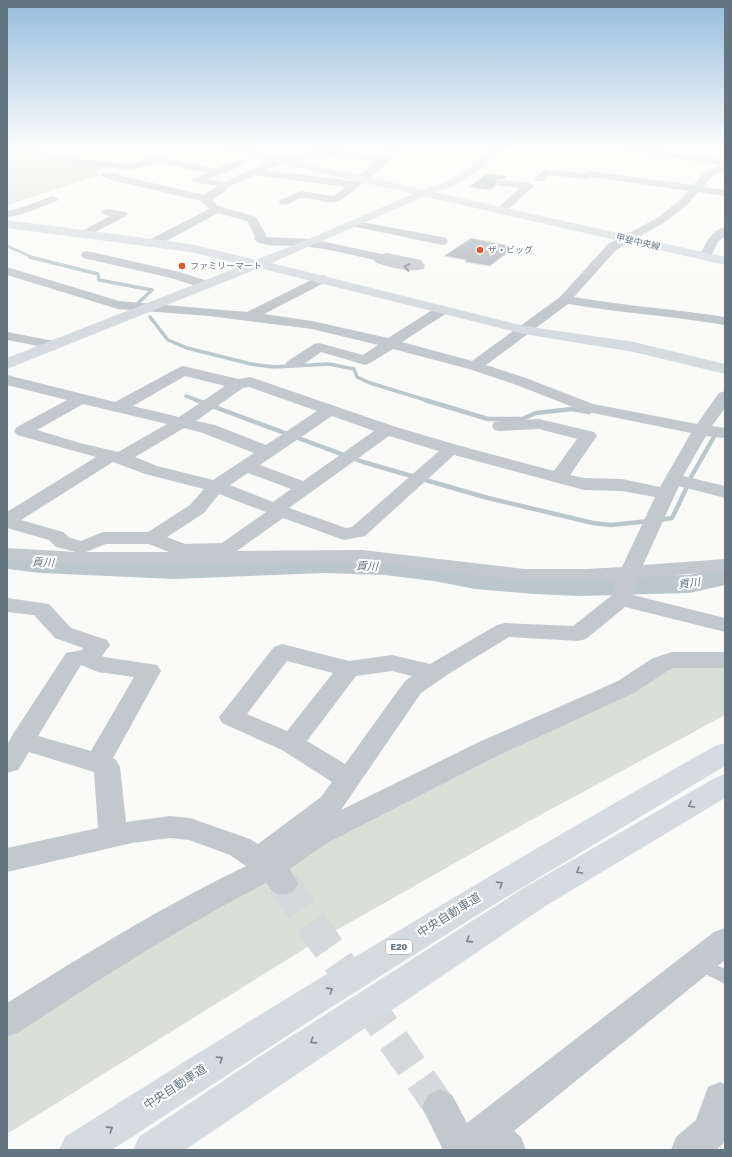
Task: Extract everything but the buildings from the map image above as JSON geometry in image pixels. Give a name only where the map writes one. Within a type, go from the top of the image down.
[{"type":"main road","points":[[7,364],[356,224],[406,202]]},
{"type":"main road","name":"甲斐中央線","points":[[460,202],[725,261]]},
{"type":"main road","points":[[7,224],[190,248],[524,330],[634,347],[725,369]]},
{"type":"main road","name":"中央自動車道","points":[[78,1150],[257,1035],[515,875],[725,753]]},
{"type":"main road","points":[[152,1150],[278,1065],[533,898],[725,785]]},
{"type":"street","points":[[7,214],[19,212],[45,202]]},
{"type":"street","points":[[191,206],[200,202]]},
{"type":"street","points":[[209,202],[214,208],[252,219],[261,236],[260,239],[264,241],[309,243],[382,258]]},
{"type":"street","points":[[500,211],[510,202]]},
{"type":"street","points":[[474,366],[565,300],[612,248],[661,220],[684,202]]},
{"type":"street","points":[[170,221],[166,224],[186,227],[217,209]]},
{"type":"street","points":[[84,234],[122,214],[106,212]]},
{"type":"street","points":[[356,224],[442,241]]},
{"type":"street","points":[[127,264],[159,244],[181,227]]},
{"type":"street","points":[[705,257],[713,240],[725,230]]},
{"type":"street","points":[[87,255],[175,275],[205,284]]},
{"type":"street","points":[[8,272],[118,305],[209,312],[312,325],[474,366],[520,381],[589,408],[699,433],[725,433]]},
{"type":"street","points":[[248,317],[321,280]]},
{"type":"street","points":[[565,300],[614,308],[689,315],[725,321]]},
{"type":"street","points":[[293,364],[319,347],[365,360],[442,310]]},
{"type":"street","points":[[7,336],[54,346]]},
{"type":"street","points":[[117,408],[183,371],[238,384],[250,382],[387,430],[451,449],[584,484],[670,486],[725,492]]},
{"type":"street","points":[[7,380],[117,408],[182,422],[209,430],[268,452]]},
{"type":"street","points":[[7,521],[116,457],[182,422],[238,384]]},
{"type":"street","points":[[271,870],[331,804],[413,687],[432,673],[504,630],[578,634],[620,599],[630,573],[670,486],[699,433],[725,396]]},
{"type":"street","points":[[81,399],[23,431],[116,457],[151,470],[216,486],[344,534],[358,532],[451,449]]},
{"type":"street","points":[[152,538],[197,509],[216,486],[330,410]]},
{"type":"street","points":[[500,426],[539,424],[588,436],[559,477]]},
{"type":"street","points":[[7,521],[56,536],[63,543],[83,547],[103,538],[152,538],[182,550],[227,549],[305,488],[387,430]]},
{"type":"street","points":[[246,466],[305,488]]},
{"type":"street","points":[[7,554],[99,559],[362,556],[524,575],[630,573],[725,565]]},
{"type":"street","points":[[620,599],[725,625]]},
{"type":"street","points":[[7,605],[41,610],[63,633],[99,645],[88,657]]},
{"type":"street","points":[[348,779],[291,743],[231,717],[282,652],[349,669],[392,663],[432,673]]},
{"type":"street","points":[[7,762],[9,763],[74,658],[88,657],[98,664],[149,671],[98,762]]},
{"type":"street","points":[[7,1021],[130,942],[207,899],[271,870],[317,835],[488,749],[626,687],[661,664],[672,660],[725,660]]},
{"type":"street","points":[[291,743],[349,669]]},
{"type":"street","points":[[22,741],[98,762],[107,767],[113,836]]},
{"type":"street","points":[[7,860],[113,836],[170,826],[190,829],[240,847],[271,870]]},
{"type":"street","points":[[440,1107],[480,1145],[712,970],[725,942]]},
{"type":"street","points":[[689,1150],[710,1131],[720,1099]]},
{"type":"shaded area","points":[[7,202],[16,202],[7,205]]},
{"type":"shaded area","points":[[725,665],[725,715],[522,825],[312,944],[7,1134],[7,1033],[339,831],[657,673],[678,666]]},
{"type":"waterway","points":[[7,246],[34,258]]},
{"type":"waterway","points":[[30,257],[34,258]]},
{"type":"waterway","points":[[34,258],[98,274],[99,280],[152,290],[136,305]]},
{"type":"waterway","points":[[150,317],[168,340],[187,348],[251,364],[274,367],[329,364],[354,369],[357,377],[370,383],[429,401]]},
{"type":"waterway","points":[[186,396],[199,401]]},
{"type":"waterway","points":[[196,400],[363,462],[488,498],[593,523],[611,525],[649,521]]},
{"type":"waterway","points":[[425,400],[488,419],[522,419],[536,413],[572,409],[589,412]]},
{"type":"waterway","points":[[691,477],[715,435]]},
{"type":"waterway","points":[[659,520],[672,518],[686,489]]},
{"type":"waterway","name":"貢川","points":[[7,560],[41,564],[174,570],[324,564],[385,566],[434,572],[475,580],[534,585],[579,586],[689,584],[725,576]]},
{"type":"tunnel","points":[[283,883],[440,1107]]},
{"type":"place","name":"ザ・ビッグ","points":[[480,250]]},
{"type":"place","name":"ファミリーマート","points":[[182,266]]}]
